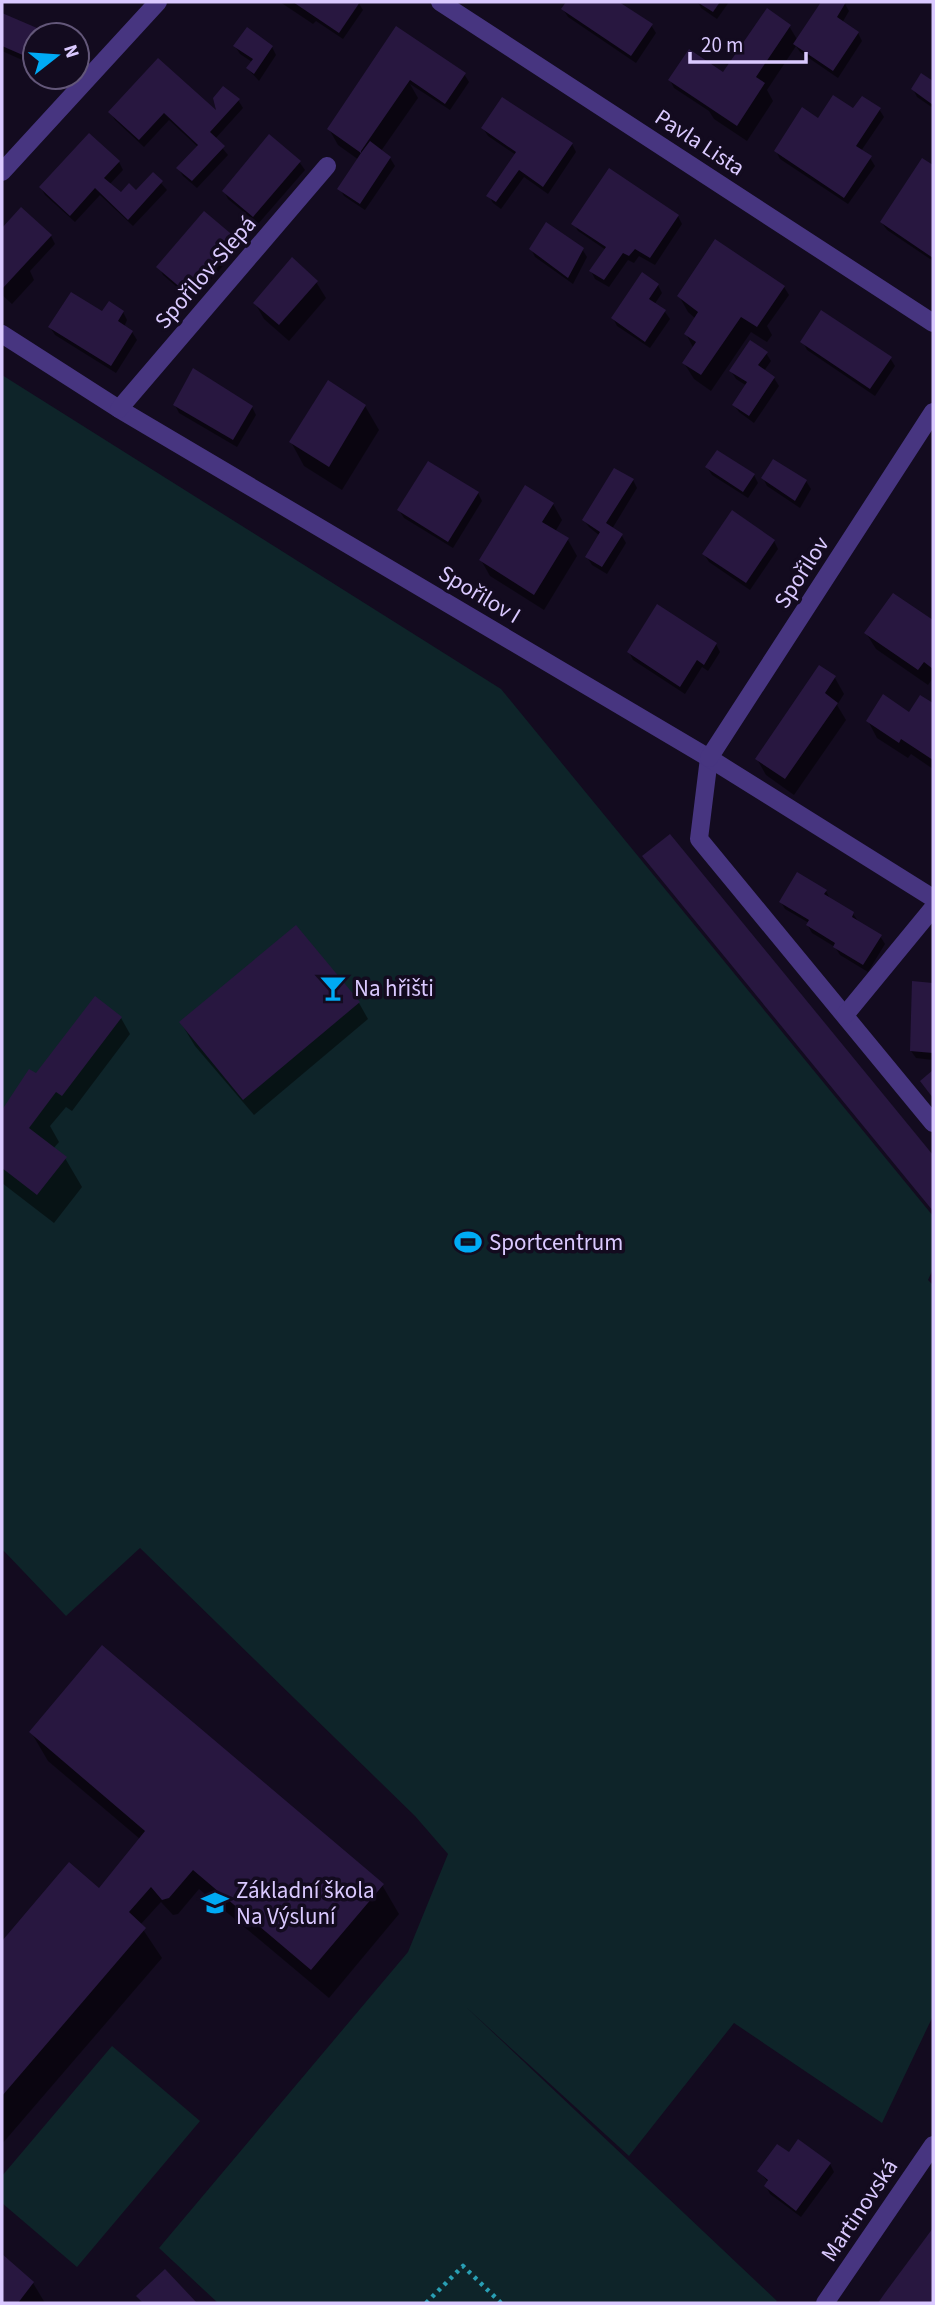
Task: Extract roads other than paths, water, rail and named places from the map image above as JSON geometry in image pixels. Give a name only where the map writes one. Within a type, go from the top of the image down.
[{"type":"street","points":[[2,172],[158,2]]},
{"type":"street","name":"Pavla Lista","points":[[440,2],[933,323]]},
{"type":"street","name":"Spořilov-Slepá","points":[[119,409],[327,166]]},
{"type":"street","name":"Spořilov I","points":[[2,334],[119,409],[709,758],[933,898]]},
{"type":"street","name":"Spořilov","points":[[709,758],[933,412]]},
{"type":"street","points":[[709,758],[699,839],[933,1123]]},
{"type":"street","points":[[845,1015],[933,908]]},
{"type":"street","name":"Martinovská","points":[[825,2303],[933,2145]]},
{"type":"place","name":"Na hřišti","points":[[333,988]]},
{"type":"place","name":"Sportcentrum","points":[[468,1242]]},
{"type":"place","name":"Základní škola Na Výsluní","points":[[215,1903]]}]
